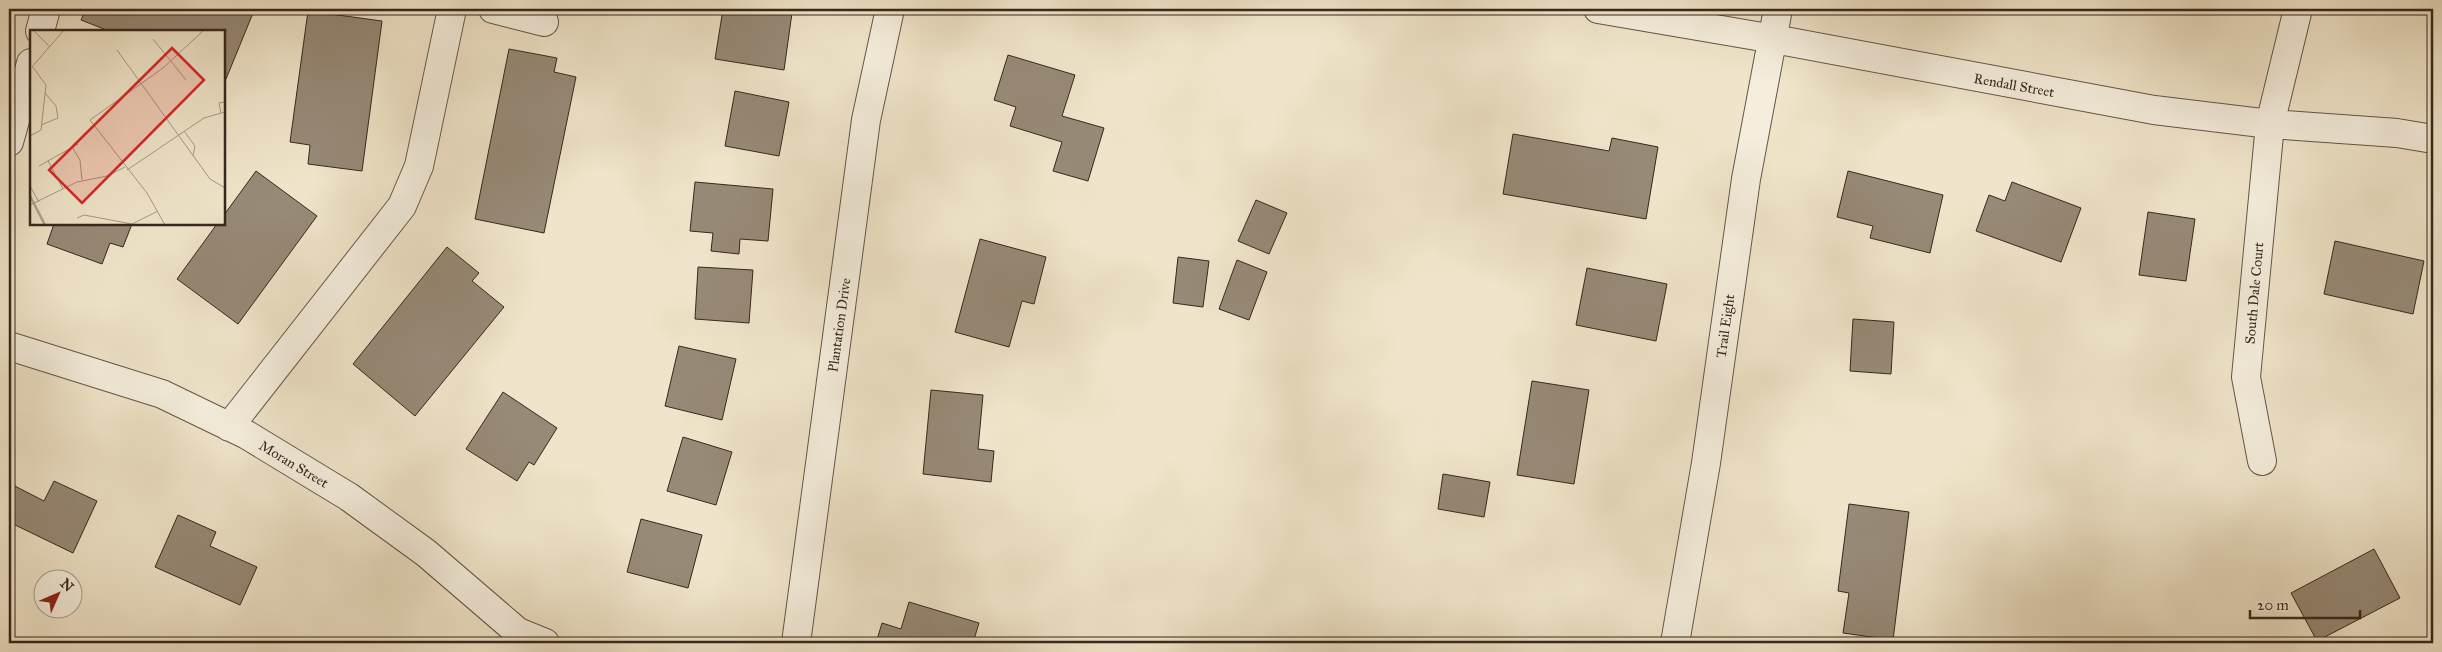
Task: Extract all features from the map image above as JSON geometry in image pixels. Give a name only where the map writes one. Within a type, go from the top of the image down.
[{"type":"street","points":[[40,30],[46,9]]},
{"type":"street","points":[[229,426],[402,206],[419,166],[452,9]]},
{"type":"street","points":[[493,9],[544,22]]},
{"type":"street","name":"Plantation Drive","points":[[796,643],[866,120],[890,9]]},
{"type":"street","name":"Rendall Street","points":[[1598,9],[1774,39],[2154,110],[2270,124],[2397,133],[2433,139]]},
{"type":"street","name":"Trail Eight","points":[[1676,643],[1706,463],[1746,179],[1774,39],[1778,9]]},
{"type":"street","name":"South Dale Court","points":[[2262,461],[2246,377],[2270,124],[2298,9]]},
{"type":"street","points":[[9,142],[30,67]]},
{"type":"street","name":"Moran Street","points":[[9,346],[162,394],[229,426],[349,497],[426,553],[518,632],[546,643]]},
{"type":"building","points":[[86,9],[242,9],[253,13],[226,79],[225,30],[106,30],[81,20]]},
{"type":"building","points":[[723,9],[767,9],[792,13],[784,70],[715,59]]},
{"type":"building","points":[[308,11],[382,21],[362,171],[308,164],[310,145],[290,142]]},
{"type":"building","points":[[509,49],[557,58],[554,72],[576,77],[544,233],[475,219]]},
{"type":"building","points":[[1008,55],[1075,75],[1062,116],[1104,128],[1088,181],[1053,171],[1062,142],[1010,126],[1016,107],[994,100]]},
{"type":"building","points":[[735,91],[789,102],[779,156],[725,146]]},
{"type":"building","points":[[1513,134],[1609,151],[1612,138],[1658,147],[1646,219],[1503,194]]},
{"type":"building","points":[[256,171],[317,216],[238,324],[177,279],[216,225],[225,225],[225,214]]},
{"type":"building","points":[[1848,171],[1943,195],[1930,253],[1870,238],[1873,226],[1837,217]]},
{"type":"building","points":[[695,182],[773,189],[768,241],[740,239],[739,254],[711,251],[713,233],[690,231]]},
{"type":"building","points":[[2012,182],[2081,208],[2061,262],[1976,231],[1989,195],[2005,201]]},
{"type":"building","points":[[1256,200],[1287,213],[1269,254],[1238,241]]},
{"type":"building","points":[[2148,212],[2195,219],[2186,281],[2139,275]]},
{"type":"building","points":[[54,225],[132,225],[123,247],[110,243],[102,264],[47,244]]},
{"type":"building","points":[[980,239],[1046,257],[1034,304],[1022,301],[1009,347],[955,332]]},
{"type":"building","points":[[2335,241],[2424,261],[2413,314],[2324,294]]},
{"type":"building","points":[[447,247],[479,273],[472,281],[504,307],[415,416],[353,364]]},
{"type":"building","points":[[1178,257],[1209,261],[1203,307],[1173,303]]},
{"type":"building","points":[[1237,260],[1267,272],[1249,320],[1219,309]]},
{"type":"building","points":[[698,267],[753,270],[749,323],[695,319]]},
{"type":"building","points":[[1587,268],[1667,284],[1656,341],[1576,325]]},
{"type":"building","points":[[1853,319],[1894,322],[1891,374],[1850,371]]},
{"type":"building","points":[[679,346],[736,359],[722,420],[665,406]]},
{"type":"building","points":[[1532,381],[1589,390],[1574,484],[1517,475]]},
{"type":"building","points":[[931,390],[983,395],[978,449],[994,451],[991,482],[923,474]]},
{"type":"building","points":[[503,392],[557,428],[534,465],[529,462],[517,481],[466,449]]},
{"type":"building","points":[[683,437],[732,452],[716,505],[667,491]]},
{"type":"building","points":[[1443,474],[1490,482],[1484,517],[1438,509]]},
{"type":"building","points":[[54,481],[97,501],[73,553],[9,522],[9,483],[44,501]]},
{"type":"building","points":[[1849,504],[1909,512],[1893,640],[1843,633],[1849,593],[1838,591]]},
{"type":"building","points":[[178,515],[216,532],[210,546],[257,567],[240,605],[155,567]]},
{"type":"building","points":[[641,519],[702,535],[688,588],[627,572]]},
{"type":"building","points":[[2374,549],[2400,598],[2317,641],[2291,593]]},
{"type":"building","points":[[909,602],[979,623],[973,643],[876,643],[882,623],[901,629]]}]
